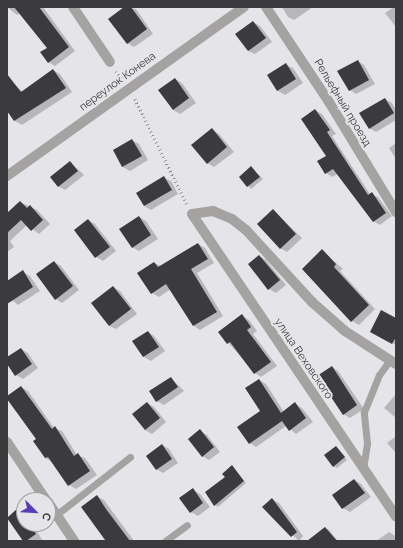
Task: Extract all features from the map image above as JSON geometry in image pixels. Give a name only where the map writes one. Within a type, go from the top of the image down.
[{"type":"street","points":[[73,7],[110,62]]},
{"type":"street","name":"переулок Конева","points":[[7,176],[244,7]]},
{"type":"street","name":"Рельефный проезд","points":[[266,7],[328,102],[396,212]]},
{"type":"street","points":[[192,214],[212,211],[232,219],[246,230],[312,302],[344,331],[393,362]]},
{"type":"street","name":"улица Веховского","points":[[192,214],[396,517]]},
{"type":"street","points":[[7,442],[41,492]]},
{"type":"street","points":[[56,515],[74,541]]},
{"type":"lane","points":[[363,469],[367,443],[364,412],[379,375],[393,362]]},
{"type":"lane","points":[[56,515],[130,457]]},
{"type":"lane","points":[[165,541],[187,526]]},
{"type":"path","points":[[110,62],[130,89],[192,214]]},
{"type":"building","points":[[14,7],[39,7],[69,47],[48,63],[40,52],[47,48]]},
{"type":"building","points":[[124,7],[131,7],[147,29],[127,44],[108,19]]},
{"type":"building","points":[[253,21],[266,38],[248,51],[235,34]]},
{"type":"building","points":[[358,60],[369,80],[349,91],[337,71]]},
{"type":"building","points":[[286,63],[296,79],[277,91],[267,75]]},
{"type":"building","points":[[53,69],[66,88],[14,121],[7,111],[7,74],[21,92]]},
{"type":"building","points":[[175,78],[189,98],[173,110],[158,90]]},
{"type":"building","points":[[385,98],[394,113],[369,129],[359,113]]},
{"type":"building","points":[[315,109],[330,130],[327,132],[368,195],[372,192],[386,213],[373,222],[333,169],[325,174],[317,161],[326,156],[301,119]]},
{"type":"building","points":[[212,128],[227,147],[207,164],[191,145]]},
{"type":"building","points":[[132,139],[142,156],[122,167],[113,150]]},
{"type":"building","points":[[70,161],[78,171],[58,187],[50,177]]},
{"type":"building","points":[[251,166],[260,177],[247,187],[239,177]]},
{"type":"building","points":[[164,176],[172,190],[144,206],[136,193]]},
{"type":"building","points":[[20,201],[27,208],[30,205],[43,220],[31,231],[21,220],[7,233],[7,213]]},
{"type":"building","points":[[273,209],[296,234],[280,249],[257,224]]},
{"type":"building","points":[[139,216],[151,235],[132,248],[119,229]]},
{"type":"building","points":[[88,219],[110,247],[95,258],[74,230]]},
{"type":"building","points":[[198,243],[208,259],[191,269],[217,312],[193,326],[166,284],[151,294],[137,273],[154,262],[158,267]]},
{"type":"building","points":[[322,249],[336,264],[334,267],[369,305],[351,322],[302,269]]},
{"type":"building","points":[[259,255],[280,280],[268,290],[248,264]]},
{"type":"building","points":[[54,261],[73,286],[55,300],[36,274]]},
{"type":"building","points":[[23,270],[33,287],[7,304],[7,281]]},
{"type":"building","points":[[113,286],[131,309],[109,326],[91,303]]},
{"type":"building","points":[[381,310],[396,318],[396,337],[392,344],[370,332]]},
{"type":"building","points":[[242,314],[251,327],[247,330],[271,362],[254,374],[230,342],[227,344],[218,332]]},
{"type":"building","points":[[148,331],[159,347],[143,357],[132,341]]},
{"type":"building","points":[[21,348],[32,364],[15,376],[7,364],[7,357]]},
{"type":"building","points":[[332,366],[357,405],[343,415],[317,376]]},
{"type":"building","points":[[171,377],[178,387],[156,402],[149,391]]},
{"type":"building","points":[[259,379],[281,413],[295,402],[306,418],[289,431],[282,421],[249,444],[237,427],[260,411],[245,388]]},
{"type":"building","points":[[21,386],[52,429],[55,426],[74,456],[78,453],[90,471],[68,486],[48,457],[45,458],[33,441],[36,439],[7,399],[7,396]]},
{"type":"building","points":[[147,402],[160,418],[145,430],[132,414]]},
{"type":"building","points":[[200,429],[214,447],[202,457],[188,439]]},
{"type":"building","points":[[162,444],[172,459],[156,470],[146,456]]},
{"type":"building","points":[[336,446],[345,457],[333,467],[324,455]]},
{"type":"building","points":[[232,465],[244,481],[214,506],[205,492],[225,477],[222,474]]},
{"type":"building","points":[[354,479],[365,493],[342,509],[332,495]]},
{"type":"building","points":[[193,488],[203,503],[190,513],[179,498]]},
{"type":"building","points":[[97,495],[130,541],[106,541],[81,507]]},
{"type":"building","points":[[272,498],[297,532],[291,537],[262,507]]},
{"type":"building","points":[[16,510],[16,531],[7,518]]},
{"type":"building","points":[[325,527],[337,541],[307,541]]},
{"type":"building","points":[[17,532],[35,532],[36,534],[26,541],[23,541]]}]
